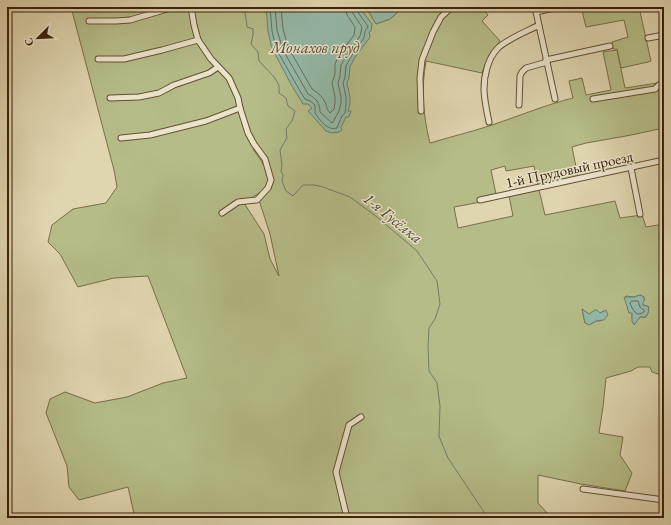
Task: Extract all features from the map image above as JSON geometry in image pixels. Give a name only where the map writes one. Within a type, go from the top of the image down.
[{"type":"street","points":[[89,21],[130,20],[174,7]]},
{"type":"street","points":[[191,7],[198,40],[211,59],[229,78],[238,98],[248,133],[264,159],[271,180],[268,188],[257,200],[238,202],[222,213]]},
{"type":"street","points":[[421,111],[420,78],[422,60],[432,32],[441,17],[452,7]]},
{"type":"street","points":[[555,99],[536,10],[559,7]]},
{"type":"street","points":[[489,122],[484,89],[488,63],[497,49],[539,26]]},
{"type":"street","points":[[648,38],[664,35]]},
{"type":"street","points":[[98,59],[124,59],[198,40]]},
{"type":"street","points":[[519,105],[520,76],[526,68],[547,61],[610,46]]},
{"type":"street","points":[[110,98],[139,97],[159,93],[174,85],[208,73],[218,67]]},
{"type":"street","points":[[593,99],[655,89],[659,85],[664,84]]},
{"type":"street","points":[[122,138],[150,136],[206,121],[240,108]]},
{"type":"street","name":"1-й Прудовый проезд","points":[[480,200],[664,160]]},
{"type":"street","points":[[631,168],[640,214]]},
{"type":"street","points":[[347,518],[336,472],[349,425],[361,417]]},
{"type":"street","points":[[583,489],[664,500]]},
{"type":"shaded area","points":[[71,7],[366,7],[376,24],[390,19],[398,12],[398,7],[482,7],[488,15],[482,21],[500,41],[485,64],[482,73],[426,61],[424,71],[424,102],[430,143],[484,128],[542,107],[573,98],[569,81],[582,78],[586,95],[611,90],[603,52],[617,50],[625,88],[664,82],[664,128],[572,147],[578,177],[538,186],[534,166],[506,171],[505,166],[491,170],[497,199],[454,207],[458,228],[513,216],[509,196],[539,190],[545,215],[615,201],[620,218],[642,215],[646,227],[664,224],[664,376],[652,372],[650,367],[638,367],[631,371],[606,378],[599,433],[623,437],[620,455],[632,473],[625,491],[538,475],[538,503],[549,515],[577,518],[135,518],[128,487],[79,500],[69,487],[67,466],[46,413],[50,399],[65,392],[95,403],[127,397],[163,383],[187,378],[148,276],[114,278],[78,287],[60,254],[48,242],[52,225],[73,209],[106,203],[117,187],[114,170]],"holes":[[[258,147],[273,181],[271,189],[259,200],[270,234],[279,276],[270,259],[264,234],[244,203],[260,192],[268,184],[268,174],[253,149]],[[640,295],[644,297],[644,301],[642,302],[643,305],[649,307],[646,317],[640,317],[634,324],[632,313],[628,310],[626,296],[634,297]],[[582,309],[589,314],[604,311],[601,321],[596,321],[591,324],[585,323]]]},
{"type":"shaded area","points":[[581,7],[639,7],[651,61],[621,68],[617,49],[613,49],[612,42],[628,37],[624,20],[586,27]]},
{"type":"water","name":"Монахов пруд","points":[[266,7],[359,7],[372,24],[371,31],[369,32],[370,37],[355,57],[350,67],[347,83],[350,97],[348,111],[351,111],[349,117],[346,117],[341,127],[342,130],[339,132],[332,133],[326,131],[308,111],[312,108],[308,104],[303,104],[292,86],[271,45]]},
{"type":"water","points":[[366,7],[398,7],[398,12],[390,19],[376,24]]},
{"type":"water","points":[[640,295],[644,297],[643,305],[649,308],[649,311],[646,317],[640,317],[634,325],[632,321],[632,313],[629,313],[624,297],[634,297]]},
{"type":"water","points":[[582,309],[589,314],[595,310],[600,313],[606,310],[608,315],[604,320],[596,321],[589,325],[585,323]]},
{"type":"waterway","name":"1-я Гусёлка","points":[[244,7],[247,27],[253,29],[251,44],[258,52],[259,61],[274,77],[279,85],[279,93],[286,98],[288,106],[295,111],[292,121],[286,129],[287,138],[280,150],[282,166],[281,171],[283,175],[282,181],[286,191],[293,196],[303,185],[314,185],[350,197],[377,217],[417,251],[437,281],[440,304],[435,319],[429,328],[428,346],[429,371],[437,383],[440,406],[439,436],[448,458],[488,518]]}]
